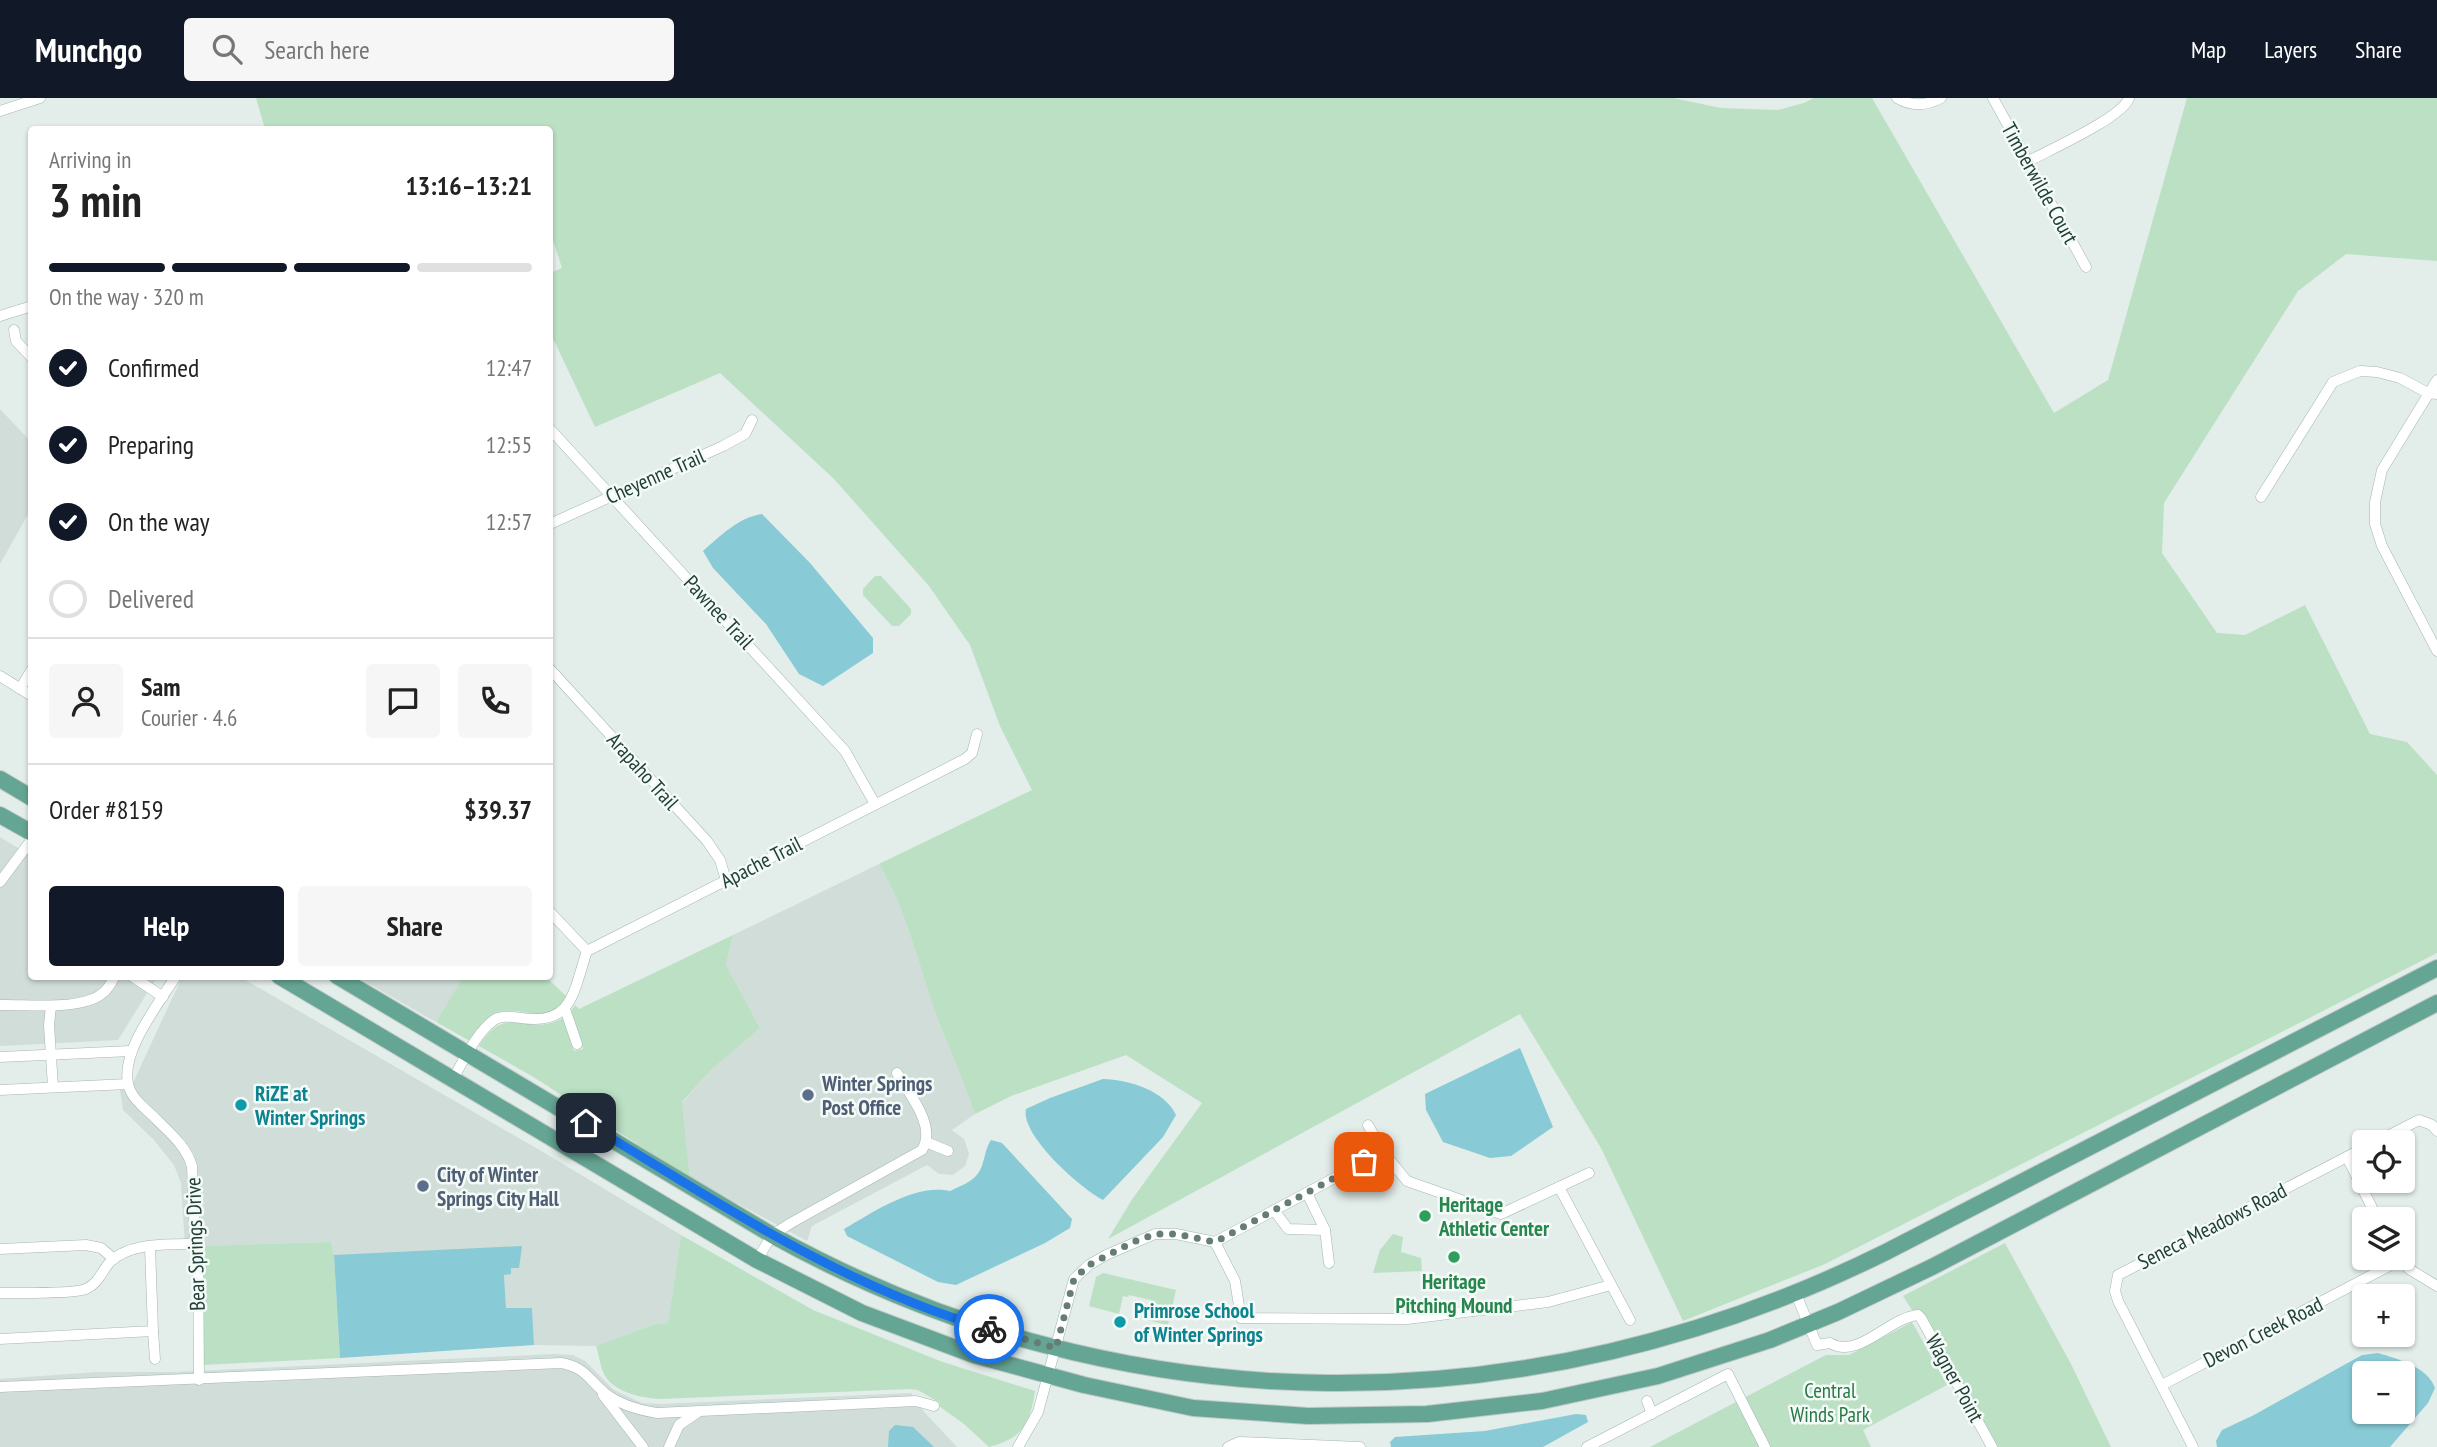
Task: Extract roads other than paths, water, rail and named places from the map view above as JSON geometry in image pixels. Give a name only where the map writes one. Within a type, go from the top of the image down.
[{"type":"main road","points":[[0,779],[28,796]]},
{"type":"main road","points":[[0,789],[28,806]]},
{"type":"main road","points":[[0,815],[28,831]]},
{"type":"main road","points":[[344,980],[772,1235],[909,1301],[982,1327],[1056,1348],[1124,1363],[1232,1379],[1309,1383],[1424,1381],[1536,1368],[1607,1354],[1707,1327],[1796,1294],[1886,1252],[2437,968]]},
{"type":"main road","points":[[286,980],[757,1260],[826,1297],[899,1328],[974,1355],[1049,1377],[1193,1408],[1349,1417],[1427,1414],[1542,1401],[1617,1386],[1694,1366],[1809,1325],[1932,1267],[2437,1003]]},
{"type":"street","points":[[0,111],[40,98]]},
{"type":"street","points":[[1897,98],[1922,106],[1941,98]]},
{"type":"street","name":"Timberwilde Court","points":[[1993,98],[2086,267]]},
{"type":"street","points":[[2027,162],[2113,116],[2127,105],[2129,98]]},
{"type":"street","points":[[0,316],[28,307]]},
{"type":"street","points":[[14,330],[16,341],[28,354]]},
{"type":"street","points":[[2261,497],[2333,382],[2360,371],[2377,372],[2400,378],[2433,393]]},
{"type":"street","points":[[2437,380],[2433,393],[2382,470],[2375,502],[2375,524],[2382,546],[2437,651]]},
{"type":"street","name":"Cheyenne Trail","points":[[553,523],[745,434],[752,420]]},
{"type":"street","name":"Pawnee Trail","points":[[553,432],[845,751],[875,804]]},
{"type":"street","name":"Arapaho Trail","points":[[553,671],[707,841],[720,860],[726,880]]},
{"type":"street","points":[[20,688],[28,675]]},
{"type":"street","points":[[0,677],[28,693]]},
{"type":"street","name":"Apache Trail","points":[[587,951],[965,759],[972,753],[978,734]]},
{"type":"street","points":[[0,882],[28,844]]},
{"type":"street","points":[[453,1079],[481,1034],[496,1019],[504,1016],[536,1021],[559,1015],[569,1005],[587,951],[553,915]]},
{"type":"street","points":[[0,1005],[51,1006],[89,1000],[106,991],[113,980]]},
{"type":"street","points":[[138,980],[163,997]]},
{"type":"street","points":[[0,1090],[128,1084],[131,1051],[174,980]]},
{"type":"street","points":[[51,1006],[49,1025],[53,1087]]},
{"type":"street","points":[[565,1009],[577,1045]]},
{"type":"street","points":[[0,1058],[131,1051]]},
{"type":"street","points":[[757,1260],[772,1235],[922,1150],[927,1133],[923,1118],[898,1073]]},
{"type":"street","name":"Bear Springs Drive","points":[[128,1084],[133,1096],[189,1155],[194,1180],[195,1236],[198,1244],[199,1380]]},
{"type":"street","points":[[2401,1130],[2420,1121],[2432,1125],[2437,1131]]},
{"type":"street","points":[[1368,1125],[1383,1152],[1407,1181],[1501,1214],[1590,1173]]},
{"type":"street","points":[[926,1142],[948,1151]]},
{"type":"street","points":[[1018,1447],[1038,1412],[1074,1279],[1089,1265],[1133,1242],[1156,1234],[1176,1234],[1215,1242],[1383,1152]]},
{"type":"street","name":"Seneca Meadows Road","points":[[2193,1447],[2118,1301],[2115,1291],[2118,1275],[2352,1154]]},
{"type":"street","points":[[2347,1157],[2372,1207]]},
{"type":"street","points":[[1559,1187],[1630,1320]]},
{"type":"street","points":[[1307,1193],[1325,1230],[1329,1263]]},
{"type":"street","points":[[1274,1210],[1288,1229],[1325,1230]]},
{"type":"street","points":[[1215,1242],[1236,1281],[1241,1318],[1407,1319],[1548,1302],[1611,1285]]},
{"type":"street","points":[[0,1293],[83,1291],[97,1282],[114,1259],[126,1251],[198,1244]]},
{"type":"street","points":[[0,1249],[86,1245],[101,1248],[114,1259]]},
{"type":"street","points":[[150,1247],[155,1359]]},
{"type":"street","name":"Devon Creek Road","points":[[2162,1385],[2381,1270]]},
{"type":"street","points":[[2411,1270],[2437,1286]]},
{"type":"street","points":[[1796,1294],[1809,1325]]},
{"type":"street","name":"Wagner Point","points":[[1809,1325],[1817,1345],[1830,1343],[1846,1348],[1904,1318],[1918,1315],[1935,1341],[1992,1447]]},
{"type":"street","points":[[0,1339],[153,1331]]},
{"type":"street","points":[[0,1387],[561,1363],[583,1370],[643,1447]]},
{"type":"street","points":[[1587,1447],[1728,1374],[1765,1447]]},
{"type":"street","points":[[597,1386],[619,1402],[639,1410],[657,1413],[916,1401],[934,1406]]},
{"type":"street","points":[[1647,1401],[1652,1414]]},
{"type":"street","points":[[669,1447],[679,1425],[702,1411]]},
{"type":"street","points":[[1228,1447],[1239,1442],[1252,1445],[1360,1447]]},
{"type":"water","points":[[762,514],[810,563],[873,638],[873,653],[823,686],[799,674],[766,624],[713,568],[703,551],[737,523]]},
{"type":"water","points":[[1520,1048],[1553,1127],[1511,1156],[1490,1158],[1443,1142],[1426,1110],[1425,1094]]},
{"type":"water","points":[[1103,1079],[1145,1088],[1163,1099],[1176,1115],[1163,1137],[1103,1200],[1067,1173],[1042,1146],[1032,1133],[1026,1109]]},
{"type":"water","points":[[991,1140],[1002,1143],[1072,1219],[1070,1228],[1045,1243],[956,1285],[938,1282],[847,1236],[844,1229],[895,1201],[923,1191],[950,1191],[970,1181],[981,1168]]},
{"type":"water","points":[[522,1246],[519,1268],[511,1268],[511,1274],[504,1275],[506,1308],[532,1308],[534,1345],[340,1358],[334,1255]]},
{"type":"water","points":[[2378,1353],[2401,1361],[2352,1361],[2352,1424],[2410,1424],[2390,1447],[2217,1447],[2216,1441],[2222,1430],[2362,1355]]},
{"type":"water","points":[[2415,1367],[2426,1375],[2435,1388],[2428,1403],[2415,1418]]},
{"type":"water","points":[[1576,1414],[1586,1415],[1588,1422],[1543,1447],[1391,1447],[1390,1442],[1395,1437],[1485,1431]]},
{"type":"water","points":[[895,1425],[913,1427],[934,1447],[888,1447],[889,1431]]},
{"type":"place","name":"Winter Springs Post Office","points":[[808,1095]]},
{"type":"place","name":"RiZE at Winter Springs","points":[[241,1105]]},
{"type":"place","name":"City of Winter Springs City Hall","points":[[423,1186]]},
{"type":"place","name":"Heritage Athletic Center","points":[[1425,1216]]},
{"type":"place","name":"Heritage Pitching Mound","points":[[1454,1257]]},
{"type":"place","name":"Primrose School of Winter Springs","points":[[1120,1322]]},
{"type":"park label","name":"Central Winds Park","points":[[1830,1402]]}]
